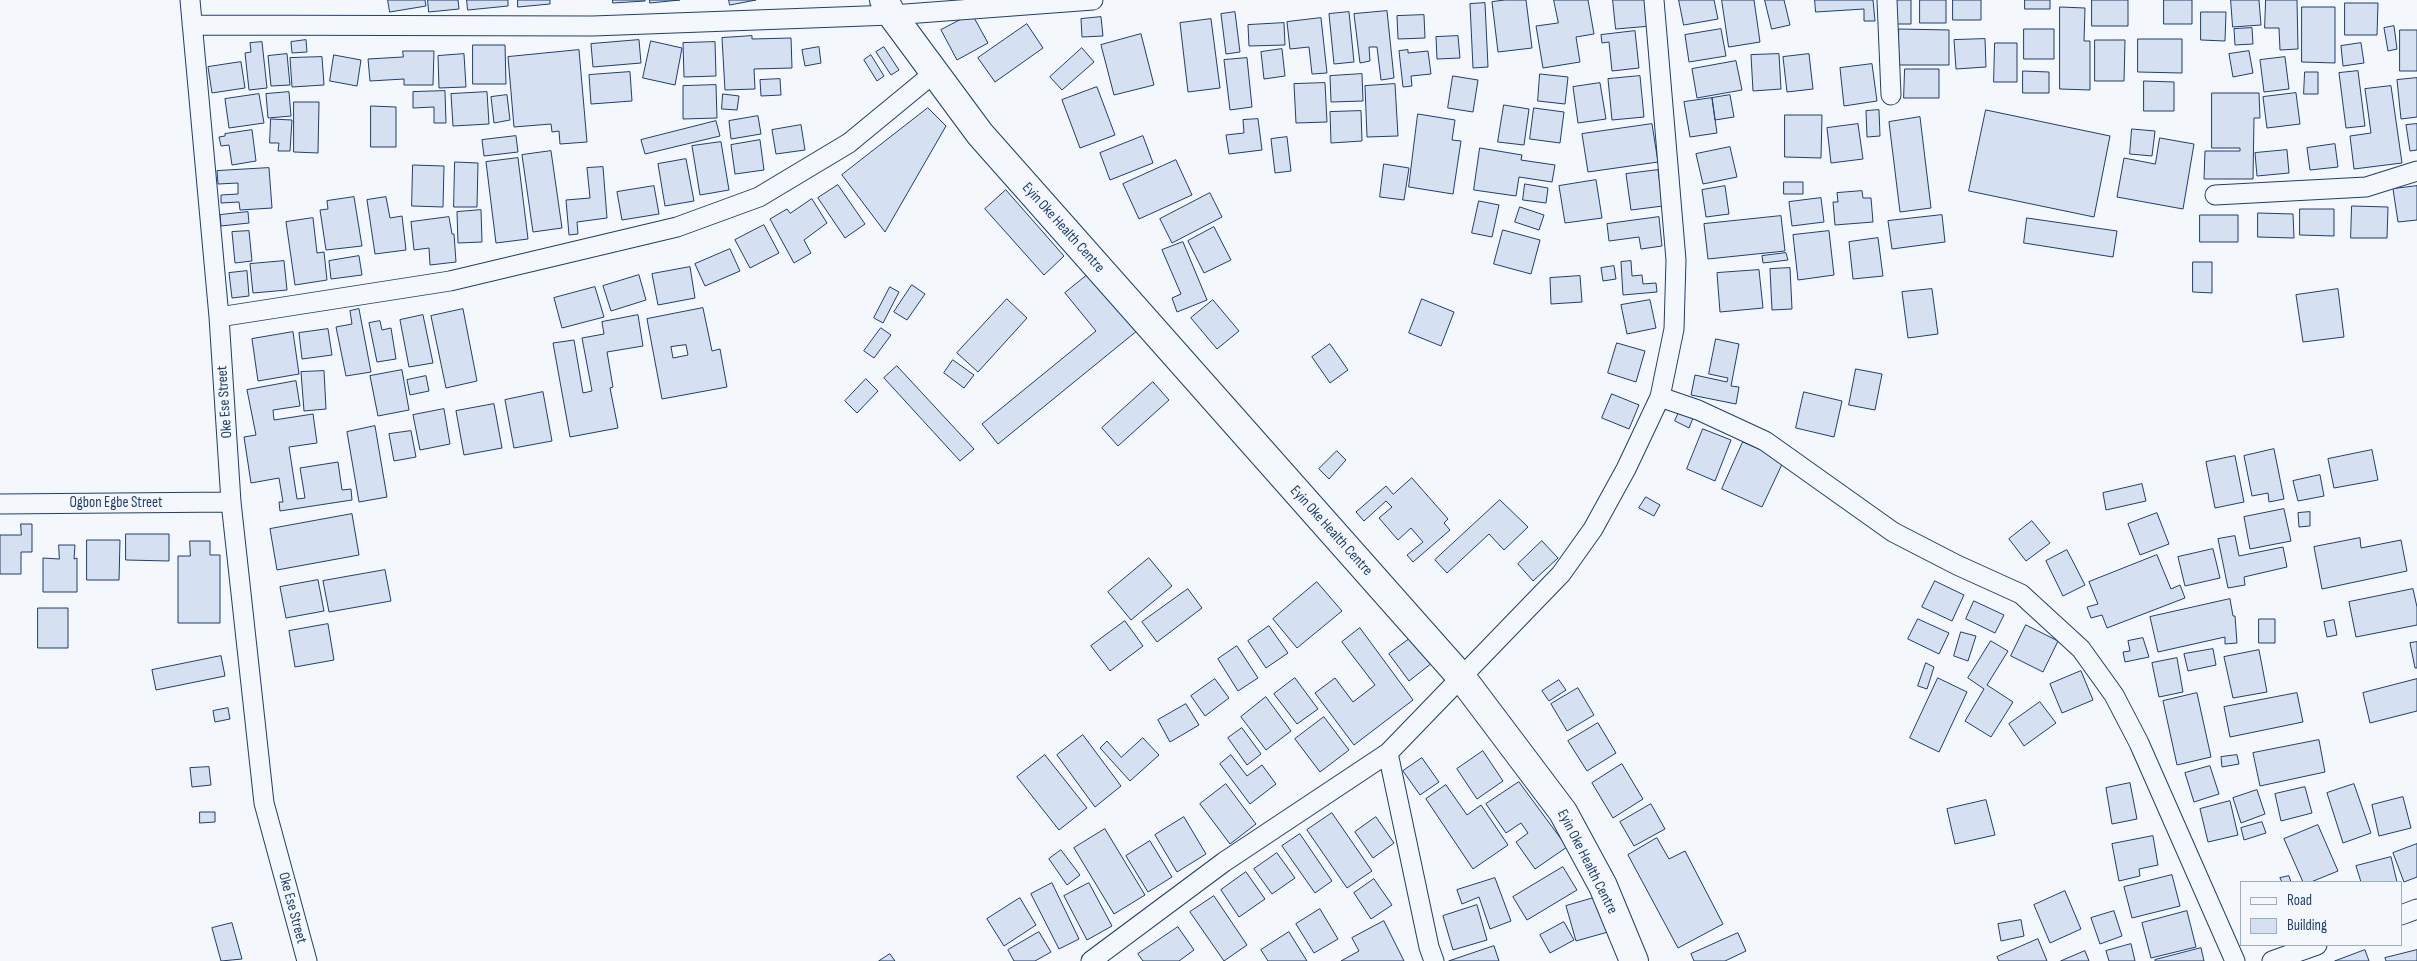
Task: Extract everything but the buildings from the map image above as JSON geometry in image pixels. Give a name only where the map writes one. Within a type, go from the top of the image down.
[{"type":"main road","name":"Eyin Oke Health Centre","points":[[888,7],[980,134],[1462,678],[1564,812],[1603,886],[1634,961]]},
{"type":"street","name":"Oke Ese Street","points":[[190,0],[219,317],[231,502],[264,803],[307,961]]},
{"type":"street","points":[[192,25],[593,26],[888,7],[1030,4],[1094,0]]},
{"type":"street","points":[[1091,961],[1224,862],[1388,753],[1561,574],[1593,528],[1626,469],[1660,398],[1674,329],[1676,260],[1654,0]]},
{"type":"street","points":[[1886,0],[1891,95]]},
{"type":"street","points":[[219,317],[450,281],[678,227],[759,197],[849,143],[939,79]]},
{"type":"street","points":[[2215,195],[2366,187],[2417,171]]},
{"type":"street","points":[[1660,398],[1698,410],[1765,441],[1893,532],[2021,594],[2081,649],[2114,695],[2139,743],[2236,961]]},
{"type":"street","name":"Ogbon Egbe Street","points":[[0,504],[231,502]]},
{"type":"street","points":[[1388,753],[1428,947],[1434,961]]},
{"type":"street","points":[[2402,915],[2417,909]]},
{"type":"street","points":[[2272,961],[2314,946]]}]
